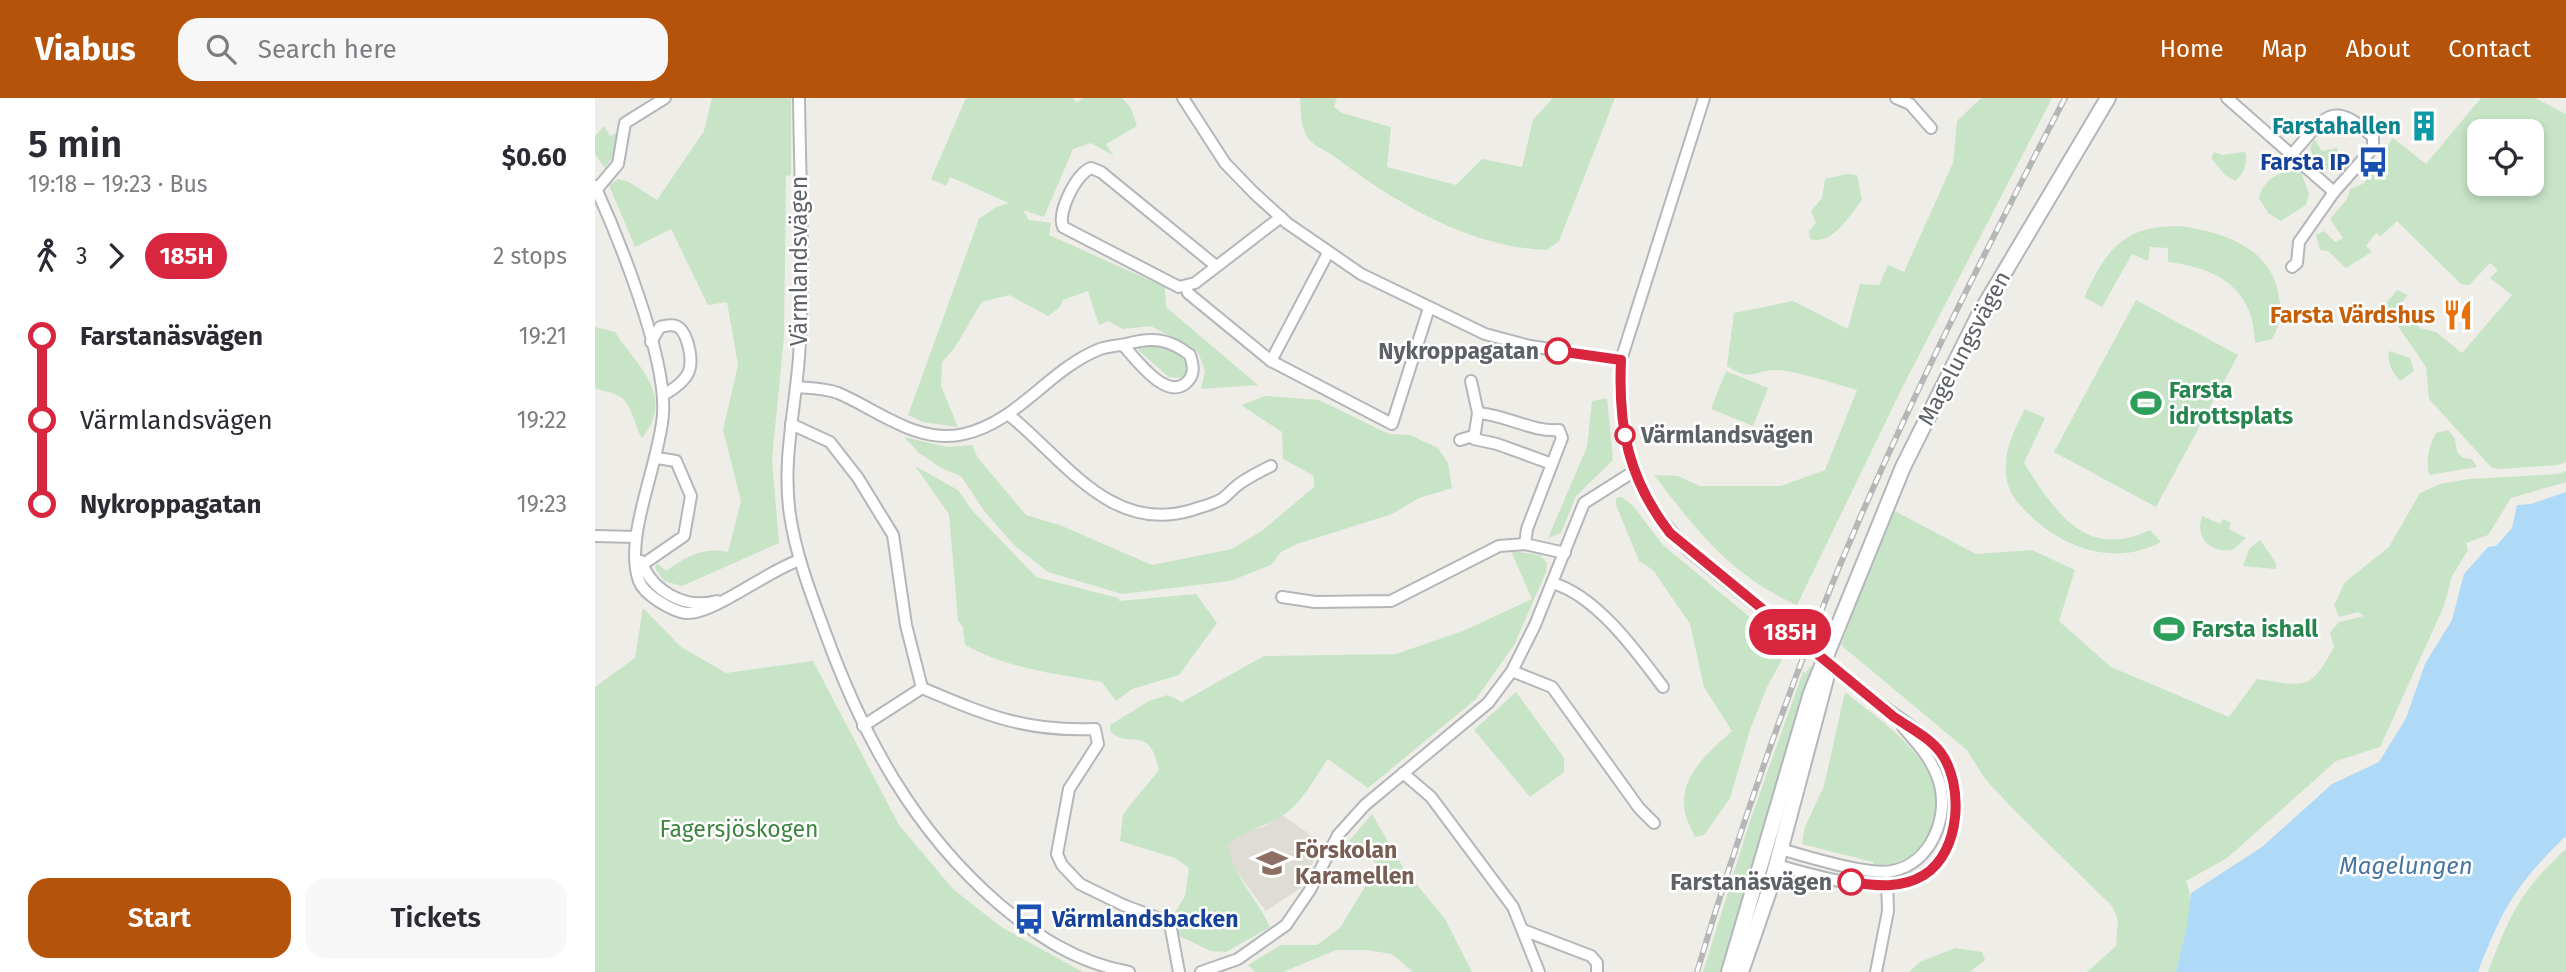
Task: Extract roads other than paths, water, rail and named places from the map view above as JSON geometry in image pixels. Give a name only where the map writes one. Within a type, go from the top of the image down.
[{"type":"main road","name":"Magelungsvägen","points":[[1729,972],[1774,847],[1811,693],[1903,467],[1956,358],[2108,98]]},
{"type":"main road","name":"Magelungsvägen","points":[[1741,972],[1769,863]]},
{"type":"street","points":[[666,98],[625,123],[618,163],[596,188],[651,342],[663,395],[657,458],[636,537],[638,579],[643,588],[673,609],[684,613],[705,612],[725,598],[800,560]]},
{"type":"street","name":"Värmlandsvägen","points":[[799,98],[799,355],[787,479],[790,514],[800,560],[826,637],[863,726],[915,815],[932,838],[978,887],[1043,939],[1091,962],[1129,972]]},
{"type":"street","points":[[1183,98],[1225,163],[1281,217],[1328,253],[1429,308],[1485,334],[1530,346],[1621,360]]},
{"type":"street","points":[[1704,98],[1621,360],[1622,419],[1633,472],[1646,500],[1670,533],[1894,717],[1931,741],[1949,766],[1955,810],[1950,838],[1940,860],[1925,874],[1887,886],[1823,877],[1769,863]]},
{"type":"street","points":[[1896,98],[1910,104],[1931,128]]},
{"type":"street","points":[[2228,98],[2334,192]]},
{"type":"street","points":[[2292,267],[2297,262],[2299,242],[2334,192],[2373,148],[2373,137],[2348,114],[2335,112],[2324,117],[2293,153]]},
{"type":"street","points":[[1216,267],[1101,172],[1091,168],[1084,171],[1061,214],[1063,228],[1179,287],[1186,287],[1216,267],[1281,217]]},
{"type":"street","points":[[1271,361],[1328,253]]},
{"type":"street","points":[[1186,287],[1188,293],[1271,361],[1392,424],[1429,308]]},
{"type":"street","points":[[651,342],[660,327],[673,324],[679,327],[686,338],[690,368],[683,380],[663,395]]},
{"type":"street","points":[[796,387],[837,393],[898,424],[928,434],[963,434],[1009,415],[1044,385],[1093,352],[1147,338],[1179,346],[1190,355],[1194,369],[1191,378],[1185,385],[1176,387],[1159,383],[1123,345]]},
{"type":"street","points":[[1471,381],[1478,414],[1473,436]]},
{"type":"street","points":[[1478,414],[1511,418],[1541,431],[1559,430],[1562,438],[1527,529],[1525,544]]},
{"type":"street","points":[[1009,415],[1036,437],[1082,484],[1111,502],[1149,516],[1177,514],[1221,499],[1242,482],[1271,466]]},
{"type":"street","points":[[791,424],[829,442],[858,478],[893,535],[906,625],[922,688]]},
{"type":"street","points":[[1460,440],[1473,436]]},
{"type":"street","points":[[1473,436],[1552,464]]},
{"type":"street","points":[[642,565],[684,536],[691,496],[676,461],[657,458]]},
{"type":"street","points":[[1201,972],[1238,959],[1286,925],[1310,890],[1338,835],[1365,805],[1466,724],[1488,703],[1512,671],[1565,553],[1584,503],[1633,472]]},
{"type":"street","points":[[595,536],[636,537]]},
{"type":"street","points":[[1282,597],[1315,602],[1394,600],[1499,546],[1525,544],[1565,553]]},
{"type":"street","points":[[637,552],[652,582],[673,597],[695,604],[725,598]]},
{"type":"street","points":[[1552,583],[1578,596],[1611,625],[1634,648],[1663,687]]},
{"type":"street","points":[[1512,671],[1552,687],[1639,808],[1654,823]]},
{"type":"street","points":[[863,726],[922,688]]},
{"type":"street","points":[[922,688],[1020,725],[1055,731],[1095,729],[1098,744],[1069,789],[1057,854],[1062,865],[1080,884],[1123,905],[1166,920],[1179,972]]},
{"type":"street","points":[[1774,847],[1887,872],[1917,860],[1927,850],[1936,834],[1941,797],[1939,782],[1930,761],[1894,717]]},
{"type":"street","points":[[1403,773],[1431,797],[1513,907],[1539,972]]},
{"type":"street","points":[[1876,972],[1888,911],[1887,872]]},
{"type":"street","points":[[1523,930],[1591,956],[1597,963],[1597,972]]},
{"type":"water","name":"Magelungen","points":[[2566,492],[2566,836],[2535,868],[2513,898],[2503,914],[2478,972],[2176,972],[2187,927],[2191,893],[2262,847],[2332,784],[2379,762],[2406,718],[2425,664],[2452,620],[2464,574],[2488,547],[2496,546],[2512,528],[2517,505],[2531,504]]},
{"type":"railway","points":[[1697,972],[1772,742],[1837,573],[1933,359],[2065,98]]},
{"type":"place","name":"Farstahallen","points":[[2424,126]]},
{"type":"place","name":"Farsta IP","points":[[2373,162]]},
{"type":"place","name":"Farsta Värdshus","points":[[2458,315]]},
{"type":"place","name":"Nykroppagatan","points":[[1558,351]]},
{"type":"place","name":"Farsta idrottsplats","points":[[2146,403]]},
{"type":"place","name":"Värmlandsvägen","points":[[1625,435]]},
{"type":"place","name":"Farsta ishall","points":[[2169,629]]},
{"type":"place","name":"Förskolan Karamellen","points":[[1272,863]]},
{"type":"place","name":"Farstanäsvägen","points":[[1851,882]]},
{"type":"place","name":"Värmlandsbacken","points":[[1029,919]]},
{"type":"park label","name":"Fagersjöskogen","points":[[739,829]]}]
